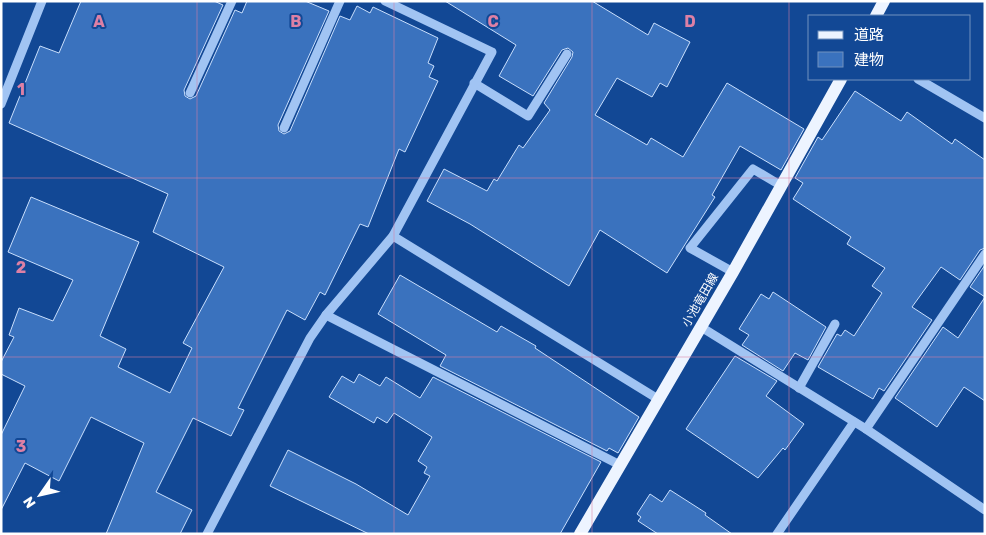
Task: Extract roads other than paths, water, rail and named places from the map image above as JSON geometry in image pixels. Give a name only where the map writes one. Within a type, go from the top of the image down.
[{"type":"main road","points":[[876,15],[883,1]]},
{"type":"main road","name":"小池竜田線","points":[[580,534],[701,327],[840,80]]},
{"type":"street","points":[[1,104],[42,1]]},
{"type":"street","points":[[190,93],[232,1]]},
{"type":"street","points":[[284,128],[340,1]]},
{"type":"street","points":[[207,534],[310,338],[326,315],[393,236],[492,52],[385,1]]},
{"type":"street","points":[[474,83],[528,116],[567,54]]},
{"type":"street","points":[[920,80],[985,118]]},
{"type":"street","points":[[732,272],[690,248],[753,169],[780,185]]},
{"type":"street","points":[[393,236],[658,399]]},
{"type":"street","points":[[866,429],[985,254]]},
{"type":"street","points":[[326,315],[620,465]]},
{"type":"street","points":[[798,388],[835,324]]},
{"type":"street","points":[[701,327],[866,429],[985,510]]},
{"type":"street","points":[[777,534],[854,422]]}]
